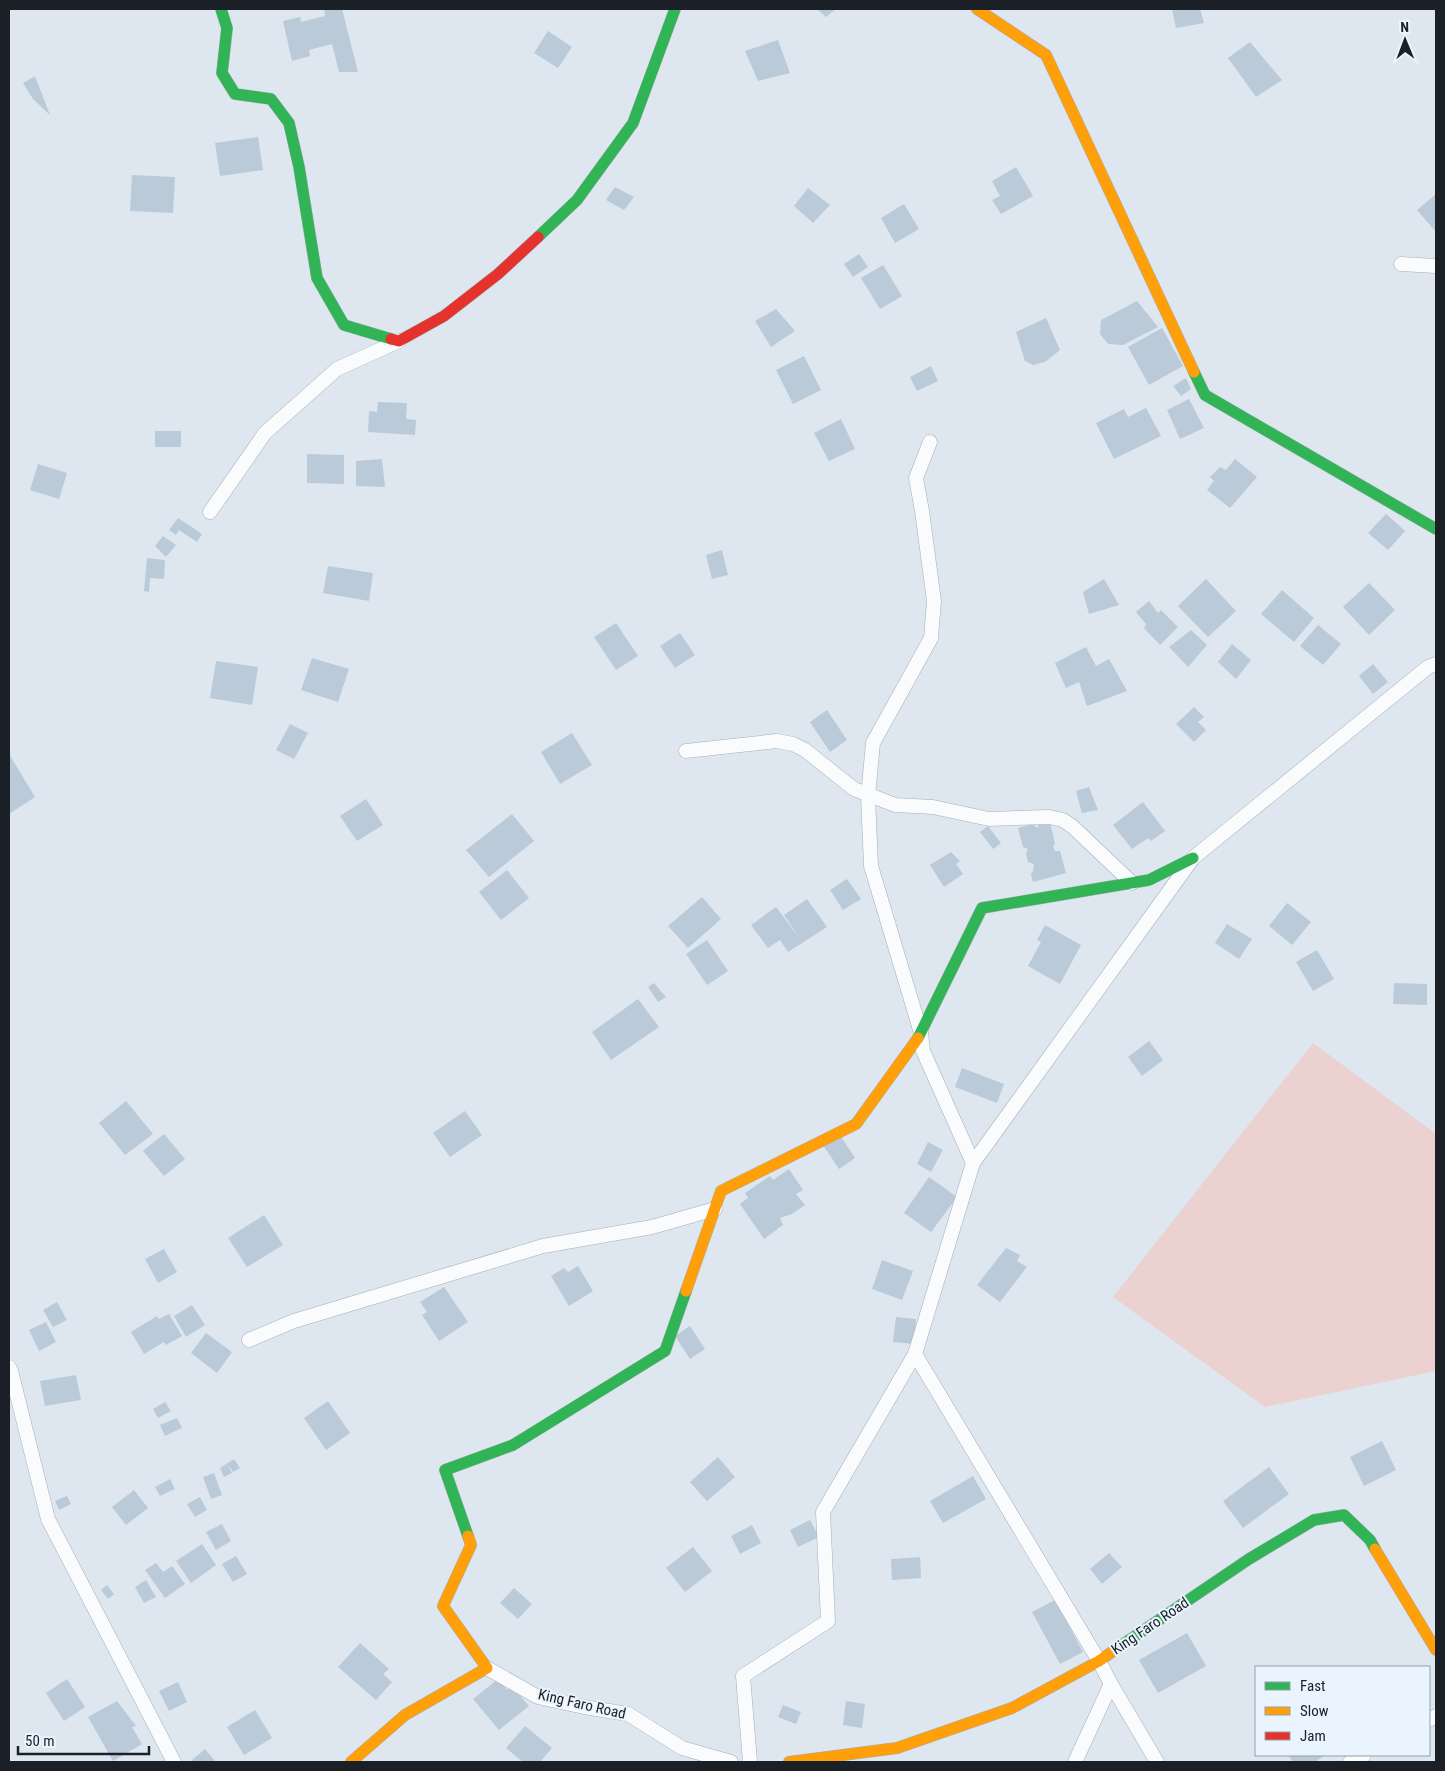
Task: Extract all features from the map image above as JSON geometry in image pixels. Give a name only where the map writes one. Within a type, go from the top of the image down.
[{"type":"street","points":[[222,9],[227,28],[222,73],[235,94],[271,99],[289,123],[299,167],[317,278],[344,325],[399,341]]},
{"type":"street","points":[[210,512],[265,434],[337,369],[399,341],[444,316],[498,274],[577,200],[633,123],[675,9]]},
{"type":"street","points":[[977,9],[1046,55],[1205,395],[1436,529]]},
{"type":"street","points":[[1401,264],[1436,266]]},
{"type":"street","points":[[930,442],[916,478],[934,600],[931,638],[873,743],[868,796],[871,866],[921,1033],[923,1051],[973,1163]]},
{"type":"street","points":[[351,1762],[405,1715],[487,1668],[444,1606],[471,1546],[444,1470],[513,1445],[665,1352],[721,1192],[856,1124],[921,1033],[982,908],[1150,880],[1193,858],[1428,667],[1436,664]]},
{"type":"street","points":[[686,751],[777,742],[793,744],[805,750],[854,789],[895,806],[934,806],[989,820],[1049,817],[1063,820],[1073,827],[1132,883]]},
{"type":"street","points":[[750,1762],[743,1676],[828,1621],[823,1512],[916,1354],[973,1163],[1193,858]]},
{"type":"street","points":[[249,1340],[294,1321],[543,1246],[652,1227],[715,1209]]},
{"type":"street","points":[[916,1354],[1099,1660],[1157,1762]]},
{"type":"street","points":[[9,1367],[48,1519],[174,1762]]},
{"type":"street","name":"King Faro Road","points":[[789,1762],[897,1748],[1012,1708],[1099,1660],[1249,1559],[1314,1520],[1344,1516],[1370,1540],[1436,1650]]},
{"type":"street","name":"King Faro Road","points":[[487,1668],[538,1697],[628,1714],[682,1748],[731,1762]]},
{"type":"street","points":[[1075,1762],[1111,1684]]},
{"type":"street","points":[[1350,1762],[1362,1756]]},
{"type":"shaded area","points":[[1313,1043],[1436,1134],[1436,1371],[1265,1407],[1113,1297]]},
{"type":"building","points":[[324,9],[342,9],[358,72],[339,72],[332,44],[309,50],[310,56],[292,61],[283,21],[300,17],[301,22],[325,16]]},
{"type":"building","points":[[817,9],[836,9],[826,17]]},
{"type":"building","points":[[1172,9],[1200,9],[1204,23],[1176,28]]},
{"type":"building","points":[[548,31],[572,47],[558,68],[534,53]]},
{"type":"building","points":[[778,40],[790,73],[758,81],[745,51]]},
{"type":"building","points":[[1250,42],[1282,80],[1256,97],[1228,58]]},
{"type":"building","points":[[35,76],[50,115],[33,99],[23,83]]},
{"type":"building","points":[[258,137],[263,170],[220,176],[215,143]]},
{"type":"building","points":[[1016,167],[1033,196],[1001,214],[992,200],[1000,196],[992,181]]},
{"type":"building","points":[[132,175],[175,177],[173,213],[130,211]]},
{"type":"building","points":[[615,187],[634,197],[624,210],[606,200]]},
{"type":"building","points":[[808,188],[830,205],[813,223],[794,206]]},
{"type":"building","points":[[1436,194],[1436,232],[1417,210]]},
{"type":"building","points":[[904,204],[919,229],[895,243],[881,218]]},
{"type":"building","points":[[859,254],[868,267],[853,277],[844,264]]},
{"type":"building","points":[[883,265],[902,296],[880,309],[861,278]]},
{"type":"building","points":[[1137,301],[1158,327],[1123,345],[1108,344],[1100,334],[1101,320]]},
{"type":"building","points":[[776,309],[795,331],[771,347],[755,321]]},
{"type":"building","points":[[1046,318],[1060,350],[1045,362],[1033,365],[1025,361],[1016,332]]},
{"type":"building","points":[[1162,328],[1183,366],[1149,385],[1128,347]]},
{"type":"building","points":[[804,356],[821,390],[793,404],[776,370]]},
{"type":"building","points":[[931,366],[938,381],[917,391],[910,377]]},
{"type":"building","points":[[1186,378],[1191,389],[1181,396],[1173,386]]},
{"type":"building","points":[[1189,399],[1204,428],[1180,439],[1167,410]]},
{"type":"building","points":[[378,402],[407,403],[406,419],[416,420],[415,435],[368,432],[369,411],[377,412]]},
{"type":"building","points":[[1146,408],[1161,436],[1114,459],[1096,423],[1124,409],[1128,417]]},
{"type":"building","points":[[841,419],[855,449],[829,461],[814,433]]},
{"type":"building","points":[[155,431],[181,431],[181,447],[155,447]]},
{"type":"building","points":[[307,454],[344,455],[344,484],[307,483]]},
{"type":"building","points":[[382,459],[385,487],[356,486],[356,461]]},
{"type":"building","points":[[1235,459],[1257,477],[1230,508],[1207,490],[1214,481],[1210,477],[1220,467],[1226,470]]},
{"type":"building","points":[[38,464],[67,473],[59,499],[30,490]]},
{"type":"building","points":[[1386,514],[1405,531],[1388,550],[1368,533]]},
{"type":"building","points":[[178,518],[202,534],[197,542],[179,530],[176,535],[169,530]]},
{"type":"building","points":[[163,536],[176,545],[166,557],[155,546]]},
{"type":"building","points":[[722,550],[728,575],[712,579],[706,555]]},
{"type":"building","points":[[147,558],[165,560],[164,579],[150,578],[149,592],[144,591]]},
{"type":"building","points":[[328,566],[373,573],[369,601],[323,593]]},
{"type":"building","points":[[1104,579],[1119,605],[1089,614],[1083,592]]},
{"type":"building","points":[[1206,579],[1236,611],[1208,637],[1178,606]]},
{"type":"building","points":[[1369,583],[1395,610],[1369,635],[1343,607]]},
{"type":"building","points":[[1282,590],[1314,618],[1294,642],[1261,614]]},
{"type":"building","points":[[1149,601],[1158,613],[1161,610],[1178,627],[1160,645],[1144,628],[1146,624],[1136,612]]},
{"type":"building","points":[[616,623],[638,656],[616,670],[594,637]]},
{"type":"building","points":[[1318,625],[1341,644],[1323,665],[1300,646]]},
{"type":"building","points":[[1191,630],[1207,645],[1188,667],[1169,647]]},
{"type":"building","points":[[680,633],[695,655],[675,668],[660,646]]},
{"type":"building","points":[[1232,644],[1251,660],[1236,679],[1218,662]]},
{"type":"building","points":[[1086,647],[1096,666],[1109,659],[1127,691],[1087,706],[1079,682],[1066,688],[1055,663]]},
{"type":"building","points":[[312,658],[349,669],[338,702],[301,690]]},
{"type":"building","points":[[216,661],[258,667],[252,705],[210,698]]},
{"type":"building","points":[[1373,664],[1388,682],[1373,694],[1359,676]]},
{"type":"building","points":[[1194,707],[1204,717],[1198,722],[1206,730],[1194,742],[1176,724]]},
{"type":"building","points":[[827,710],[847,740],[830,752],[810,722]]},
{"type":"building","points":[[290,724],[308,733],[294,759],[276,750]]},
{"type":"building","points":[[572,733],[592,765],[560,784],[541,752]]},
{"type":"building","points":[[9,754],[35,797],[9,814]]},
{"type":"building","points":[[1089,787],[1098,810],[1082,813],[1076,791]]},
{"type":"building","points":[[366,799],[383,825],[357,841],[340,816]]},
{"type":"building","points":[[1143,802],[1165,831],[1151,841],[1148,838],[1132,849],[1113,825]]},
{"type":"building","points":[[512,814],[534,841],[489,877],[466,850]]},
{"type":"building","points":[[1050,821],[1055,844],[1053,846],[1055,851],[1060,851],[1066,873],[1033,882],[1031,874],[1034,864],[1028,862],[1026,854],[1028,849],[1023,847],[1018,828],[1033,824],[1037,828],[1040,823]]},
{"type":"building","points":[[988,826],[1001,843],[993,849],[980,832]]},
{"type":"building","points":[[951,852],[960,861],[956,864],[963,874],[944,887],[930,865]]},
{"type":"building","points":[[507,870],[529,898],[501,920],[479,892]]},
{"type":"building","points":[[847,879],[861,899],[843,910],[830,890]]},
{"type":"building","points":[[702,897],[721,919],[688,948],[668,926]]},
{"type":"building","points":[[807,899],[827,927],[788,952],[780,940],[768,948],[751,925],[776,907],[801,940],[784,915]]},
{"type":"building","points":[[1287,903],[1311,922],[1292,945],[1269,926]]},
{"type":"building","points":[[1227,924],[1252,939],[1239,959],[1215,943]]},
{"type":"building","points":[[1045,925],[1081,945],[1060,984],[1028,966],[1041,942],[1037,940]]},
{"type":"building","points":[[707,940],[728,971],[707,985],[686,954]]},
{"type":"building","points":[[1317,950],[1334,979],[1313,991],[1296,962]]},
{"type":"building","points":[[654,983],[666,997],[658,1002],[648,987]]},
{"type":"building","points":[[1394,983],[1427,984],[1427,1005],[1393,1004]]},
{"type":"building","points":[[638,999],[659,1027],[611,1060],[592,1032]]},
{"type":"building","points":[[1149,1041],[1163,1060],[1142,1076],[1128,1057]]},
{"type":"building","points":[[962,1068],[1004,1084],[997,1103],[955,1087]]},
{"type":"building","points":[[126,1101],[153,1134],[125,1155],[99,1123]]},
{"type":"building","points":[[465,1111],[482,1135],[450,1157],[433,1133]]},
{"type":"building","points":[[164,1134],[185,1159],[164,1176],[143,1151]]},
{"type":"building","points":[[840,1135],[855,1158],[839,1169],[823,1145]]},
{"type":"building","points":[[928,1142],[943,1150],[931,1172],[917,1164]]},
{"type":"building","points":[[789,1169],[803,1190],[796,1194],[805,1205],[792,1214],[780,1218],[783,1225],[764,1239],[740,1204],[748,1198],[745,1193],[770,1176],[773,1180]]},
{"type":"building","points":[[929,1177],[957,1197],[931,1232],[904,1213]]},
{"type":"building","points":[[264,1215],[283,1245],[247,1267],[228,1238]]},
{"type":"building","points":[[1006,1248],[1020,1255],[1017,1261],[1027,1267],[1000,1302],[977,1285]]},
{"type":"building","points":[[164,1249],[177,1272],[158,1283],[145,1259]]},
{"type":"building","points":[[882,1260],[913,1271],[902,1300],[872,1289]]},
{"type":"building","points":[[578,1266],[593,1291],[569,1306],[551,1276],[564,1268],[568,1272]]},
{"type":"building","points":[[444,1287],[468,1322],[439,1341],[422,1315],[427,1312],[420,1302]]},
{"type":"building","points":[[57,1302],[67,1320],[53,1327],[43,1310]]},
{"type":"building","points":[[192,1305],[205,1325],[186,1337],[174,1316]]},
{"type":"building","points":[[169,1314],[182,1336],[166,1345],[164,1342],[144,1354],[131,1332],[157,1316],[159,1319]]},
{"type":"building","points":[[896,1317],[916,1319],[914,1344],[893,1342]]},
{"type":"building","points":[[46,1322],[56,1342],[39,1351],[29,1330]]},
{"type":"building","points":[[690,1326],[705,1349],[690,1359],[675,1336]]},
{"type":"building","points":[[206,1333],[232,1352],[217,1373],[191,1353]]},
{"type":"building","points":[[76,1375],[81,1400],[45,1406],[40,1381]]},
{"type":"building","points":[[328,1401],[350,1433],[326,1450],[304,1418]]},
{"type":"building","points":[[165,1402],[171,1411],[158,1418],[153,1409]]},
{"type":"building","points":[[177,1418],[182,1428],[165,1436],[160,1425]]},
{"type":"building","points":[[1382,1441],[1396,1470],[1364,1486],[1350,1457]]},
{"type":"building","points":[[718,1457],[735,1477],[707,1501],[690,1482]]},
{"type":"building","points":[[234,1459],[240,1468],[233,1472],[227,1464],[232,1473],[224,1477],[220,1468]]},
{"type":"building","points":[[1269,1467],[1289,1494],[1243,1528],[1223,1501]]},
{"type":"building","points":[[214,1473],[222,1495],[211,1499],[203,1477]]},
{"type":"building","points":[[973,1476],[986,1499],[943,1523],[930,1501]]},
{"type":"building","points":[[170,1479],[175,1489],[160,1496],[155,1487]]},
{"type":"building","points":[[134,1490],[148,1508],[126,1525],[112,1507]]},
{"type":"building","points":[[67,1496],[71,1504],[59,1510],[55,1501]]},
{"type":"building","points":[[200,1497],[207,1510],[195,1517],[187,1504]]},
{"type":"building","points":[[810,1520],[819,1537],[798,1547],[790,1530]]},
{"type":"building","points":[[222,1524],[231,1541],[216,1550],[206,1532]]},
{"type":"building","points":[[752,1525],[761,1543],[740,1554],[731,1536]]},
{"type":"building","points":[[202,1544],[216,1565],[191,1583],[176,1561]]},
{"type":"building","points":[[693,1547],[712,1571],[685,1592],[666,1568]]},
{"type":"building","points":[[1109,1553],[1122,1567],[1102,1584],[1090,1569]]},
{"type":"building","points":[[236,1556],[247,1574],[233,1582],[222,1564]]},
{"type":"building","points":[[920,1557],[921,1578],[892,1580],[891,1559]]},
{"type":"building","points":[[156,1563],[163,1572],[172,1566],[185,1584],[165,1598],[145,1570]]},
{"type":"building","points":[[146,1580],[156,1597],[144,1603],[135,1587]]},
{"type":"building","points":[[107,1585],[114,1594],[108,1599],[101,1590]]},
{"type":"building","points":[[514,1588],[532,1604],[518,1619],[500,1603]]},
{"type":"building","points":[[1055,1600],[1083,1652],[1060,1664],[1032,1612]]},
{"type":"building","points":[[1187,1633],[1206,1666],[1158,1693],[1139,1660]]},
{"type":"building","points":[[360,1643],[389,1669],[383,1674],[392,1682],[376,1700],[338,1667]]},
{"type":"building","points":[[67,1679],[85,1707],[64,1721],[46,1693]]},
{"type":"building","points":[[498,1679],[507,1690],[512,1686],[529,1706],[499,1730],[473,1699]]},
{"type":"building","points":[[178,1682],[187,1702],[169,1711],[159,1691]]},
{"type":"building","points":[[117,1701],[136,1726],[132,1727],[142,1744],[113,1761],[88,1717]]},
{"type":"building","points":[[846,1701],[865,1704],[862,1728],[843,1725]]},
{"type":"building","points":[[783,1705],[801,1712],[796,1724],[778,1717]]},
{"type":"building","points":[[255,1710],[272,1738],[244,1755],[227,1727]]},
{"type":"building","points":[[525,1726],[552,1748],[540,1762],[523,1762],[506,1748]]},
{"type":"building","points":[[205,1749],[216,1762],[194,1762],[192,1760]]},
{"type":"building","points":[[1289,1756],[1324,1756],[1315,1762],[1293,1762]]},
{"type":"traffic: fast","points":[[221,9],[227,28],[222,73],[235,94],[271,99],[289,123],[299,167],[317,278],[344,325],[391,339]]},
{"type":"traffic: fast","points":[[538,237],[577,200],[633,123],[675,9]]},
{"type":"traffic: fast","points":[[1194,372],[1205,395],[1436,529]]},
{"type":"traffic: fast","points":[[918,1038],[982,908],[1149,880],[1193,858]]},
{"type":"traffic: fast","points":[[468,1536],[445,1470],[513,1445],[665,1351],[686,1291]]},
{"type":"traffic: fast","points":[[1119,1647],[1249,1559],[1314,1520],[1344,1515],[1370,1540],[1375,1549]]},
{"type":"traffic: slow","points":[[977,9],[1046,55],[1194,372]]},
{"type":"traffic: slow","points":[[686,1291],[721,1191],[856,1124],[918,1038]]},
{"type":"traffic: slow","points":[[351,1762],[405,1715],[487,1668],[443,1606],[471,1545],[468,1536]]},
{"type":"traffic: slow","points":[[1375,1549],[1436,1650]]},
{"type":"traffic: slow","points":[[789,1762],[897,1748],[1012,1708],[1099,1661],[1119,1647]]},
{"type":"traffic: jam","points":[[391,339],[399,341],[444,316],[498,274],[538,237]]}]
